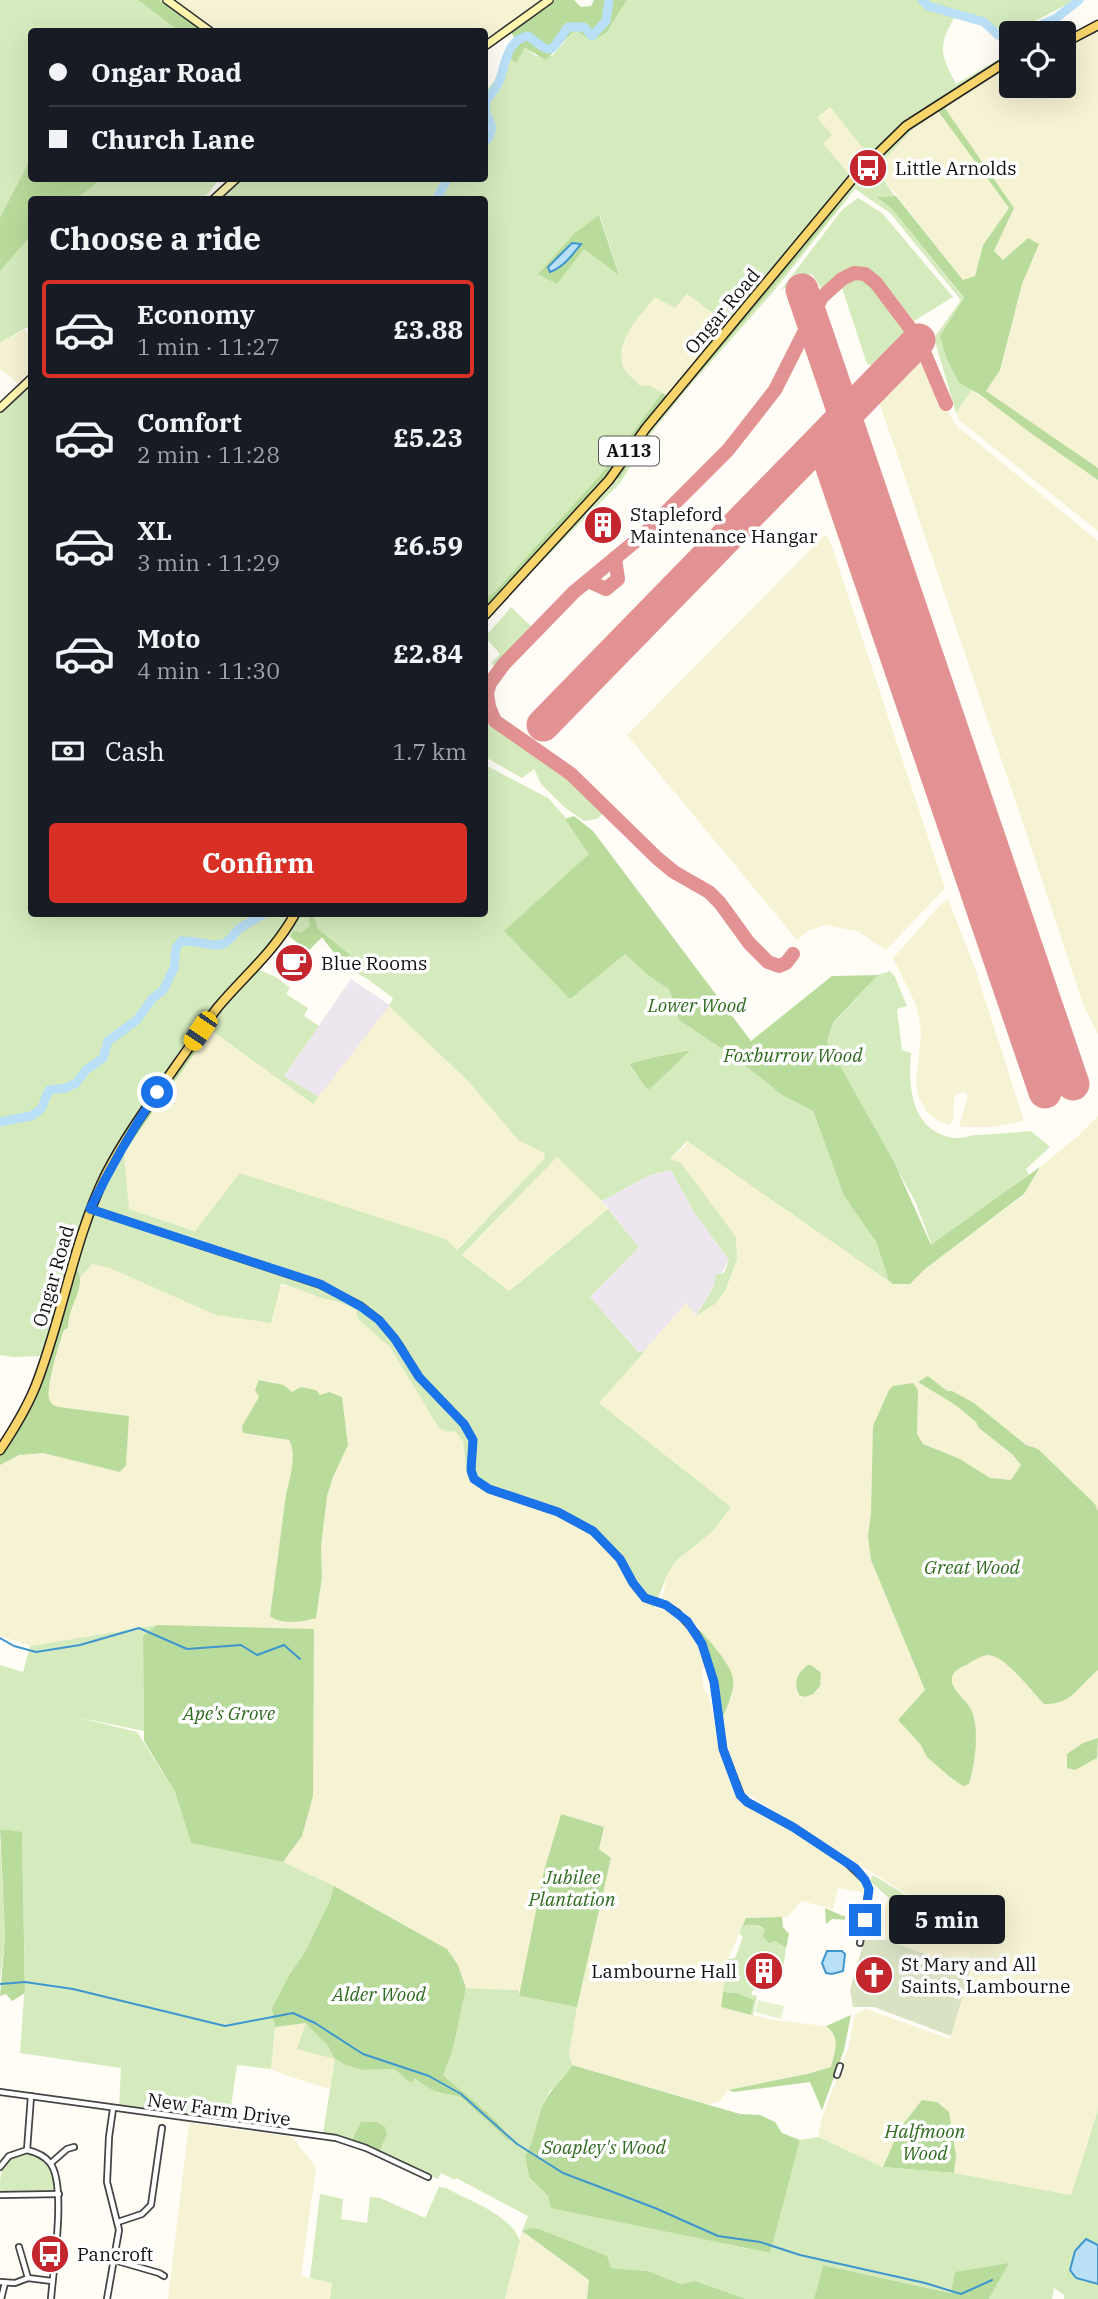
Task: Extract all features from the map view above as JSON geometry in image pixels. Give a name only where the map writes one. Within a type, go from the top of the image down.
[{"type":"main road","points":[[1076,37],[1098,25]]},
{"type":"main road","name":"Ongar Road","points":[[488,612],[609,480],[684,381],[854,177],[906,126],[999,66]]},
{"type":"main road","name":"Ongar Road","points":[[0,1450],[36,1386],[78,1241],[107,1173],[157,1092],[217,1009],[272,950],[293,917]]},
{"type":"street","points":[[167,0],[206,28]]},
{"type":"street","points":[[488,44],[549,0]]},
{"type":"street","points":[[217,196],[233,182]]},
{"type":"street","points":[[0,408],[28,382]]},
{"type":"street","points":[[90,1209],[320,1284],[379,1320],[395,1339],[419,1377],[464,1424],[473,1440],[471,1470],[474,1479],[489,1489],[558,1512],[593,1531],[620,1559],[645,1598],[677,1612],[696,1633],[714,1682],[723,1749],[740,1795],[747,1802],[846,1861],[865,1880],[869,1889],[860,1943]]},
{"type":"street","points":[[837,2075],[840,2066]]},
{"type":"street","name":"New Farm Drive","points":[[0,2092],[336,2138],[366,2148],[428,2177]]},
{"type":"street","points":[[26,2150],[31,2096]]},
{"type":"street","points":[[107,2299],[118,2239],[118,2222],[107,2182],[113,2109]]},
{"type":"street","points":[[118,2222],[142,2214],[150,2205],[162,2128]]},
{"type":"street","points":[[51,2163],[74,2147]]},
{"type":"street","points":[[0,2167],[9,2156],[26,2150],[38,2153],[51,2163],[57,2177],[59,2194],[51,2299]]},
{"type":"street","points":[[0,2195],[59,2194]]},
{"type":"street","points":[[19,2247],[28,2278]]},
{"type":"street","points":[[114,2260],[164,2276]]},
{"type":"street","points":[[1,2299],[3,2283],[28,2278],[52,2281]]},
{"type":"shaded area","points":[[351,979],[391,1006],[319,1097],[284,1076]]},
{"type":"shaded area","points":[[671,1170],[693,1211],[729,1260],[696,1316],[686,1303],[645,1351],[638,1352],[590,1297],[639,1247],[602,1201],[648,1176]]},
{"type":"green space","points":[[0,0],[138,0],[175,28],[28,28],[28,182],[217,182],[204,196],[28,196],[28,327],[0,343]]},
{"type":"green space","points":[[138,0],[160,0],[202,28],[175,28]]},
{"type":"green space","points":[[174,0],[542,0],[488,37],[488,28],[216,28]]},
{"type":"green space","points":[[555,0],[574,0],[581,7],[591,6],[594,0],[627,0],[607,32],[595,39],[575,30],[546,60],[525,48],[516,63],[505,53],[515,39],[511,32]]},
{"type":"green space","points":[[627,0],[1075,0],[1035,21],[999,21],[999,41],[983,24],[954,18],[945,37],[943,51],[956,84],[999,59],[999,69],[942,106],[944,107],[913,129],[876,169],[895,196],[878,197],[892,209],[964,299],[940,336],[959,383],[972,390],[956,413],[934,338],[961,300],[890,213],[855,189],[773,292],[653,431],[620,483],[488,620],[488,196],[224,196],[239,182],[488,182],[488,89],[495,80],[505,53],[516,62],[525,48],[536,56],[552,56],[575,30],[586,37],[607,32]],"holes":[[[830,107],[870,157],[851,177],[823,143],[832,135],[817,118]],[[600,216],[619,274],[584,249]],[[687,294],[725,322],[722,331],[666,395],[648,385],[640,386],[625,370],[622,360],[625,340],[655,297],[675,308]]]},
{"type":"green space","points":[[1098,27],[1098,468],[985,391],[1000,370],[1022,284],[1028,239],[1003,260],[994,251],[1014,208],[941,106],[999,69],[999,98],[1076,98],[1076,39]]},
{"type":"green space","points":[[831,107],[870,157],[851,178],[823,143],[817,118]]},
{"type":"green space","points":[[944,107],[1014,208],[994,251],[1003,260],[1028,238],[1039,244],[1022,284],[1000,370],[986,391],[1098,468],[1098,480],[979,394],[959,383],[946,357],[940,336],[964,298],[892,209],[877,197],[896,196],[963,280],[975,276],[983,245],[1009,208],[938,111]]},
{"type":"green space","points":[[938,111],[1009,208],[983,245],[975,276],[964,281],[876,169],[913,129]]},
{"type":"green space","points":[[28,164],[28,182],[97,182],[79,196],[28,196],[28,238],[0,271],[0,218]]},
{"type":"green space","points":[[858,198],[882,213],[953,297],[914,321],[884,284],[863,270],[851,270],[838,277],[823,291],[812,274],[781,290],[842,210]]},
{"type":"green space","points":[[845,200],[649,431],[620,478],[614,479],[644,434],[680,390]]},
{"type":"green space","points":[[599,215],[619,275],[584,249],[557,284],[538,274],[575,233]],"holes":[[[572,244],[581,245],[564,264],[550,271],[548,267]]]},
{"type":"green space","points":[[858,277],[875,285],[907,329],[872,365],[868,365],[866,361],[841,285]]},
{"type":"green space","points":[[687,294],[725,322],[722,331],[666,395],[640,386],[625,369],[621,356],[625,336],[655,296]]},
{"type":"green space","points":[[25,330],[28,334],[28,376],[20,385],[0,369],[0,343]]},
{"type":"green space","points":[[923,355],[947,410],[957,426],[1098,541],[1098,1034],[1083,1004],[878,399]]},
{"type":"green space","points":[[28,384],[28,917],[488,917],[488,767],[548,798],[566,818],[616,887],[669,989],[679,1020],[737,1059],[782,1095],[813,1111],[844,1196],[876,1242],[889,1281],[893,1284],[687,1141],[670,1159],[681,1163],[736,1237],[737,1260],[726,1289],[715,1304],[696,1316],[713,1288],[716,1274],[724,1273],[729,1260],[693,1211],[671,1170],[648,1176],[602,1201],[557,1157],[462,1255],[509,1291],[608,1209],[639,1247],[590,1297],[638,1352],[645,1351],[599,1403],[731,1507],[713,1531],[677,1560],[668,1573],[654,1608],[634,1590],[617,1559],[591,1532],[546,1510],[477,1485],[467,1476],[463,1441],[455,1431],[448,1432],[439,1428],[390,1347],[358,1319],[356,1310],[343,1303],[281,1284],[271,1323],[216,1315],[110,1268],[92,1264],[80,1278],[78,1271],[74,1271],[41,1356],[0,1355],[0,411]],"holes":[[[286,934],[308,951],[322,937],[345,967],[366,978],[393,998],[389,1006],[469,1082],[518,1140],[544,1153],[545,1158],[457,1250],[446,1239],[240,1173],[195,1231],[129,1209],[123,1143],[241,979]],[[688,1050],[646,1088],[629,1065]]]},
{"type":"green space","points":[[972,390],[1098,480],[1098,531],[959,420],[956,413]]},
{"type":"green space","points":[[662,393],[666,395],[606,475],[488,604],[488,597],[603,472]]},
{"type":"green space","points":[[825,535],[829,538],[945,888],[886,950],[857,931],[825,925],[808,931],[797,940],[627,735]]},
{"type":"green space","points":[[511,607],[532,627],[494,666],[491,663],[500,654],[488,640],[488,634]]},
{"type":"green space","points":[[488,716],[507,737],[557,767],[605,812],[597,819],[584,821],[564,807],[541,784],[534,769],[522,778],[488,759]]},
{"type":"green space","points":[[574,816],[593,831],[751,1041],[832,976],[878,975],[833,1023],[827,1042],[895,1164],[931,1245],[1040,1167],[1024,1194],[925,1269],[910,1284],[893,1284],[889,1281],[876,1242],[844,1196],[813,1111],[782,1095],[737,1059],[679,1020],[669,989],[648,975],[625,954],[570,999],[504,931],[589,854],[565,819]]},
{"type":"green space","points":[[948,899],[976,971],[1024,1121],[992,1127],[959,1127],[968,1096],[965,1092],[954,1098],[950,1125],[938,1121],[927,1112],[919,1098],[916,1083],[921,1033],[919,1018],[915,1003],[893,958]]},
{"type":"green space","points":[[308,917],[314,917],[318,929],[356,960],[354,968],[345,967],[322,937],[308,951],[291,937],[293,931],[301,933],[310,926]]},
{"type":"green space","points":[[257,969],[276,977],[290,988],[286,994],[308,1008],[304,1016],[319,1026],[284,1076],[319,1097],[313,1104],[211,1030],[215,1013]]},
{"type":"green space","points":[[890,971],[907,1006],[897,1009],[902,1050],[911,1053],[912,1093],[920,1117],[928,1126],[953,1138],[1031,1131],[1050,1147],[1026,1169],[1029,1175],[932,1246],[916,1203],[827,1042],[833,1024],[878,975]]},
{"type":"green space","points":[[389,1006],[469,1082],[518,1140],[544,1153],[545,1158],[456,1250],[241,1173],[196,1231],[129,1209],[123,1154],[211,1030],[313,1104]]},
{"type":"green space","points":[[216,1014],[211,1030],[123,1154],[123,1147]]},
{"type":"green space","points":[[690,1050],[650,1089],[646,1088],[629,1064],[659,1056]]},
{"type":"green space","points":[[1098,1116],[1098,2110],[1072,2195],[954,2173],[956,2156],[922,2100],[900,2128],[883,2167],[818,2137],[822,2118],[848,2049],[855,2014],[866,2009],[950,2039],[970,1971],[872,1934],[889,1898],[920,1910],[906,1894],[743,1791],[725,1747],[721,1722],[731,1697],[733,1678],[722,1658],[691,1618],[662,1598],[668,1573],[677,1560],[713,1531],[675,1463],[598,1403],[686,1303],[696,1316],[715,1304],[727,1287],[737,1260],[736,1237],[670,1159],[687,1141],[893,1283],[910,1284],[925,1269],[1024,1195],[1040,1167]]},
{"type":"green space","points":[[557,1157],[608,1209],[508,1291],[462,1256]]},
{"type":"green space","points":[[92,1264],[110,1268],[221,1316],[271,1322],[279,1286],[292,1286],[320,1297],[346,1302],[357,1310],[390,1347],[463,1441],[467,1476],[476,1485],[546,1510],[591,1532],[617,1559],[654,1608],[667,1610],[693,1635],[705,1665],[702,1670],[704,1690],[710,1699],[719,1749],[733,1791],[739,1800],[792,1829],[845,1863],[865,1884],[867,1893],[838,1888],[833,1909],[801,1901],[788,1917],[746,1918],[728,1959],[721,2007],[772,2020],[826,2026],[832,2030],[837,2042],[832,2067],[728,2090],[720,2101],[708,2104],[572,2065],[569,2053],[577,2007],[611,1858],[599,1849],[604,1827],[561,1814],[523,1990],[466,1988],[458,1965],[447,1949],[334,1886],[283,1862],[302,1836],[157,1625],[30,1646],[0,1636],[0,1465],[19,1455],[43,1453],[120,1471],[129,1416],[59,1407],[51,1404],[48,1399],[48,1387],[60,1342],[64,1330],[68,1328],[68,1315],[78,1293],[81,1277]],"holes":[[[260,1380],[275,1382],[292,1392],[342,1397],[348,1445],[327,1496],[321,1547],[322,1577],[316,1617],[270,1616],[286,1494],[292,1474],[293,1446],[290,1440],[243,1433],[248,1416],[259,1397]]]},
{"type":"green space","points":[[74,1271],[78,1271],[80,1284],[68,1328],[64,1330],[53,1366],[49,1388],[50,1401],[59,1407],[129,1416],[126,1465],[120,1472],[43,1453],[19,1455],[0,1465],[0,1455],[16,1431]]},
{"type":"green space","name":"Great Wood","points":[[928,1376],[947,1391],[974,1403],[1026,1445],[1038,1449],[1095,1504],[1098,1511],[1098,1670],[1068,1698],[1044,1704],[1010,1667],[995,1656],[980,1657],[956,1671],[952,1678],[953,1686],[971,1709],[975,1726],[973,1767],[969,1784],[963,1786],[927,1757],[921,1745],[898,1720],[925,1690],[871,1560],[868,1536],[873,1426],[889,1390],[893,1386],[913,1383],[918,1390],[917,1434],[923,1444],[960,1459],[990,1478],[1011,1480],[1021,1465],[957,1406],[918,1382]]},
{"type":"green space","points":[[259,1380],[284,1385],[292,1392],[301,1387],[316,1390],[320,1395],[329,1392],[342,1397],[348,1445],[327,1496],[321,1547],[322,1577],[316,1618],[305,1621],[286,1622],[270,1616],[292,1452],[289,1440],[243,1433],[242,1426],[259,1397],[255,1390]]},
{"type":"green space","points":[[157,1625],[143,1637],[144,1731],[76,1717],[137,1732],[175,1792],[191,1843],[283,1862],[334,1886],[305,1952],[273,2006],[275,2027],[271,2069],[237,2065],[229,2121],[119,2108],[121,2068],[20,2053],[25,1982],[22,1833],[0,1829],[0,1665],[23,1672],[30,1646]]},
{"type":"green space","name":"Ape's Grove","points":[[157,1625],[314,1629],[313,1796],[302,1836],[283,1862],[191,1843],[175,1792],[144,1741],[143,1636]]},
{"type":"green space","points":[[700,1630],[724,1659],[733,1678],[731,1695],[721,1722],[718,1681]]},
{"type":"green space","points":[[808,1665],[821,1673],[820,1686],[813,1694],[805,1697],[799,1695],[796,1682],[801,1671]]},
{"type":"green space","points":[[1098,1738],[1097,1758],[1075,1770],[1067,1768],[1067,1754],[1083,1743]]},
{"type":"green space","name":"Jubilee Plantation","points":[[561,1814],[604,1827],[599,1849],[611,1858],[577,2007],[519,1996],[544,1871]]},
{"type":"green space","points":[[0,1829],[22,1832],[25,1993],[12,2001],[6,1994],[0,1996],[5,1936]]},
{"type":"green space","points":[[0,1840],[5,1936],[0,1982]]},
{"type":"green space","points":[[873,1875],[923,1906],[920,1910],[889,1898],[870,1881]]},
{"type":"green space","name":"Alder Wood","points":[[334,1886],[447,1949],[458,1965],[466,1988],[453,2049],[443,2075],[501,2126],[510,2142],[461,2097],[436,2092],[415,2079],[411,2083],[394,2069],[363,2070],[345,2065],[335,2059],[328,2046],[306,2023],[275,2027],[272,2008],[289,1975],[305,1952]]},
{"type":"green space","points":[[825,1908],[843,1916],[853,1914],[862,1917],[861,1935],[858,1935],[860,1926],[850,1920],[832,1919],[826,1924]]},
{"type":"green space","points":[[782,1917],[783,1927],[789,1934],[786,1948],[775,1941],[769,1943],[763,1936],[765,1930],[760,1926],[742,1927],[746,1918]]},
{"type":"green space","points":[[754,1925],[765,1929],[769,1942],[775,1941],[786,1948],[783,1969],[772,1967],[771,1962],[759,1961],[759,1988],[752,1991],[752,1995],[757,1996],[751,2015],[754,2000],[737,1993],[723,1992],[728,1959],[735,1958],[743,1937],[739,1933],[742,1927]]},
{"type":"green space","points":[[867,1930],[970,1971],[951,2036],[874,2007],[853,2007],[850,1990]]},
{"type":"green space","points":[[466,1988],[519,1990],[519,1996],[577,2007],[569,2053],[572,2065],[567,2076],[550,2091],[545,2100],[530,2149],[525,2156],[529,2177],[548,2196],[551,2207],[769,2253],[800,2140],[818,2137],[883,2167],[954,2173],[1071,2195],[1098,2110],[1098,2299],[1064,2299],[1064,2295],[1054,2288],[1052,2299],[989,2299],[1008,2264],[952,2293],[823,2265],[814,2299],[746,2299],[697,2281],[681,2284],[648,2271],[611,2268],[530,2228],[522,2231],[528,2216],[456,2178],[455,2180],[441,2173],[438,2179],[379,2152],[387,2135],[373,2122],[361,2122],[352,2140],[323,2133],[335,2059],[344,2065],[363,2070],[394,2069],[401,2075],[424,2083],[436,2092],[461,2097],[509,2141],[506,2133],[491,2116],[442,2075],[453,2049]]},
{"type":"green space","points":[[723,1992],[737,1993],[754,2000],[751,2015],[721,2007]]},
{"type":"green space","points":[[758,2000],[784,2006],[781,2019],[755,2012]]},
{"type":"green space","points":[[851,2015],[844,2050],[822,2110],[810,2082],[734,2092],[728,2090],[831,2067],[835,2040],[826,2026]]},
{"type":"green space","points":[[306,2022],[335,2059],[330,2089],[271,2069],[275,2027]]},
{"type":"green space","points":[[306,2022],[328,2046],[335,2059],[297,2049]]},
{"type":"green space","name":"Soapley's Wood","points":[[572,2065],[740,2114],[760,2115],[775,2122],[782,2133],[800,2140],[770,2253],[551,2208],[548,2196],[529,2177],[525,2156],[546,2099]]},
{"type":"green space","name":"Halfmoon Wood","points":[[922,2100],[937,2102],[949,2112],[956,2156],[954,2173],[883,2167],[900,2128]]},
{"type":"green space","points":[[361,2122],[376,2122],[385,2127],[387,2135],[379,2152],[352,2140]]},
{"type":"green space","points":[[189,2123],[292,2137],[316,2167],[301,2276],[332,2283],[330,2299],[168,2299]]},
{"type":"green space","points":[[29,2153],[46,2163],[54,2179],[55,2192],[0,2192],[4,2165],[13,2157]]},
{"type":"green space","points":[[439,2187],[498,2215],[507,2222],[520,2240],[505,2299],[330,2299],[332,2283],[310,2278],[320,2194],[343,2199],[341,2219],[367,2223],[370,2197],[380,2198],[425,2218]]},
{"type":"green space","points":[[539,2229],[607,2256],[611,2268],[648,2271],[681,2284],[696,2281],[746,2299],[587,2299],[589,2280],[522,2231]]},
{"type":"green space","points":[[522,2231],[589,2280],[587,2299],[505,2299]]},
{"type":"green space","points":[[1009,2263],[989,2299],[814,2299],[823,2265],[951,2293],[955,2272]]},
{"type":"water","points":[[572,243],[581,244],[564,263],[550,272],[548,267]]},
{"type":"water","points":[[827,1951],[842,1951],[845,1954],[843,1971],[826,1973],[822,1963]]},
{"type":"water","points":[[1086,2239],[1098,2245],[1098,2284],[1076,2278],[1070,2270],[1075,2251]]},
{"type":"waterway","points":[[488,99],[499,82],[515,42],[528,36],[543,47],[551,49],[568,27],[584,27],[592,36],[606,21],[609,0]]},
{"type":"waterway","points":[[922,0],[928,6],[984,22],[999,35]]},
{"type":"waterway","points":[[1050,21],[1079,0]]},
{"type":"waterway","points":[[488,117],[492,128],[488,139]]},
{"type":"waterway","points":[[438,196],[446,182]]},
{"type":"waterway","points":[[0,1122],[31,1116],[41,1109],[49,1090],[66,1088],[76,1083],[86,1070],[103,1058],[108,1041],[137,1020],[152,999],[164,989],[174,968],[176,948],[181,941],[223,944],[240,928],[259,917]]},
{"type":"waterway","points":[[0,1638],[14,1646],[36,1652],[80,1645],[139,1628],[187,1649],[241,1645],[257,1655],[284,1645],[300,1659]]},
{"type":"waterway","points":[[0,1984],[25,1982],[73,1989],[225,2026],[293,2013],[315,2023],[363,2054],[429,2076],[461,2094],[517,2144],[563,2173],[655,2208],[718,2236],[760,2242],[800,2255],[925,2283],[961,2294],[992,2280]]},
{"type":"taxiway","points":[[488,690],[504,664],[574,592],[643,535],[728,450],[775,390],[822,297],[842,279],[854,273],[865,274],[876,283],[919,340],[946,404]]},
{"type":"taxiway","points":[[588,581],[606,589],[618,579],[615,558]]},
{"type":"taxiway","points":[[488,700],[495,721],[571,774],[674,872],[709,892],[749,943],[768,962],[779,966],[786,963],[793,954]]},
{"type":"runway","points":[[802,290],[1073,1084]]},
{"type":"runway","points":[[543,725],[919,340]]},
{"type":"runway","points":[[824,444],[1045,1092]]},
{"type":"place","name":"Little Arnolds","points":[[868,168]]},
{"type":"place","name":"Stapleford Maintenance Hangar","points":[[603,525]]},
{"type":"place","name":"Blue Rooms","points":[[294,963]]},
{"type":"place","name":"Lambourne Hall","points":[[764,1971]]},
{"type":"place","name":"St Mary and All Saints, Lambourne","points":[[874,1975]]},
{"type":"place","name":"Pancroft","points":[[50,2254]]},
{"type":"route","points":[[157,1092],[131,1131],[90,1209],[320,1284],[379,1320],[395,1339],[419,1377],[464,1424],[473,1440],[471,1470],[474,1479],[489,1489],[558,1512],[593,1531],[620,1559],[645,1598],[666,1605],[687,1621],[702,1644],[714,1682],[723,1749],[740,1795],[747,1802],[793,1827],[855,1868],[869,1885],[865,1920]]},
{"type":"park label","name":"Lower Wood","points":[[697,1005]]},
{"type":"park label","name":"Foxburrow Wood","points":[[793,1055]]}]
